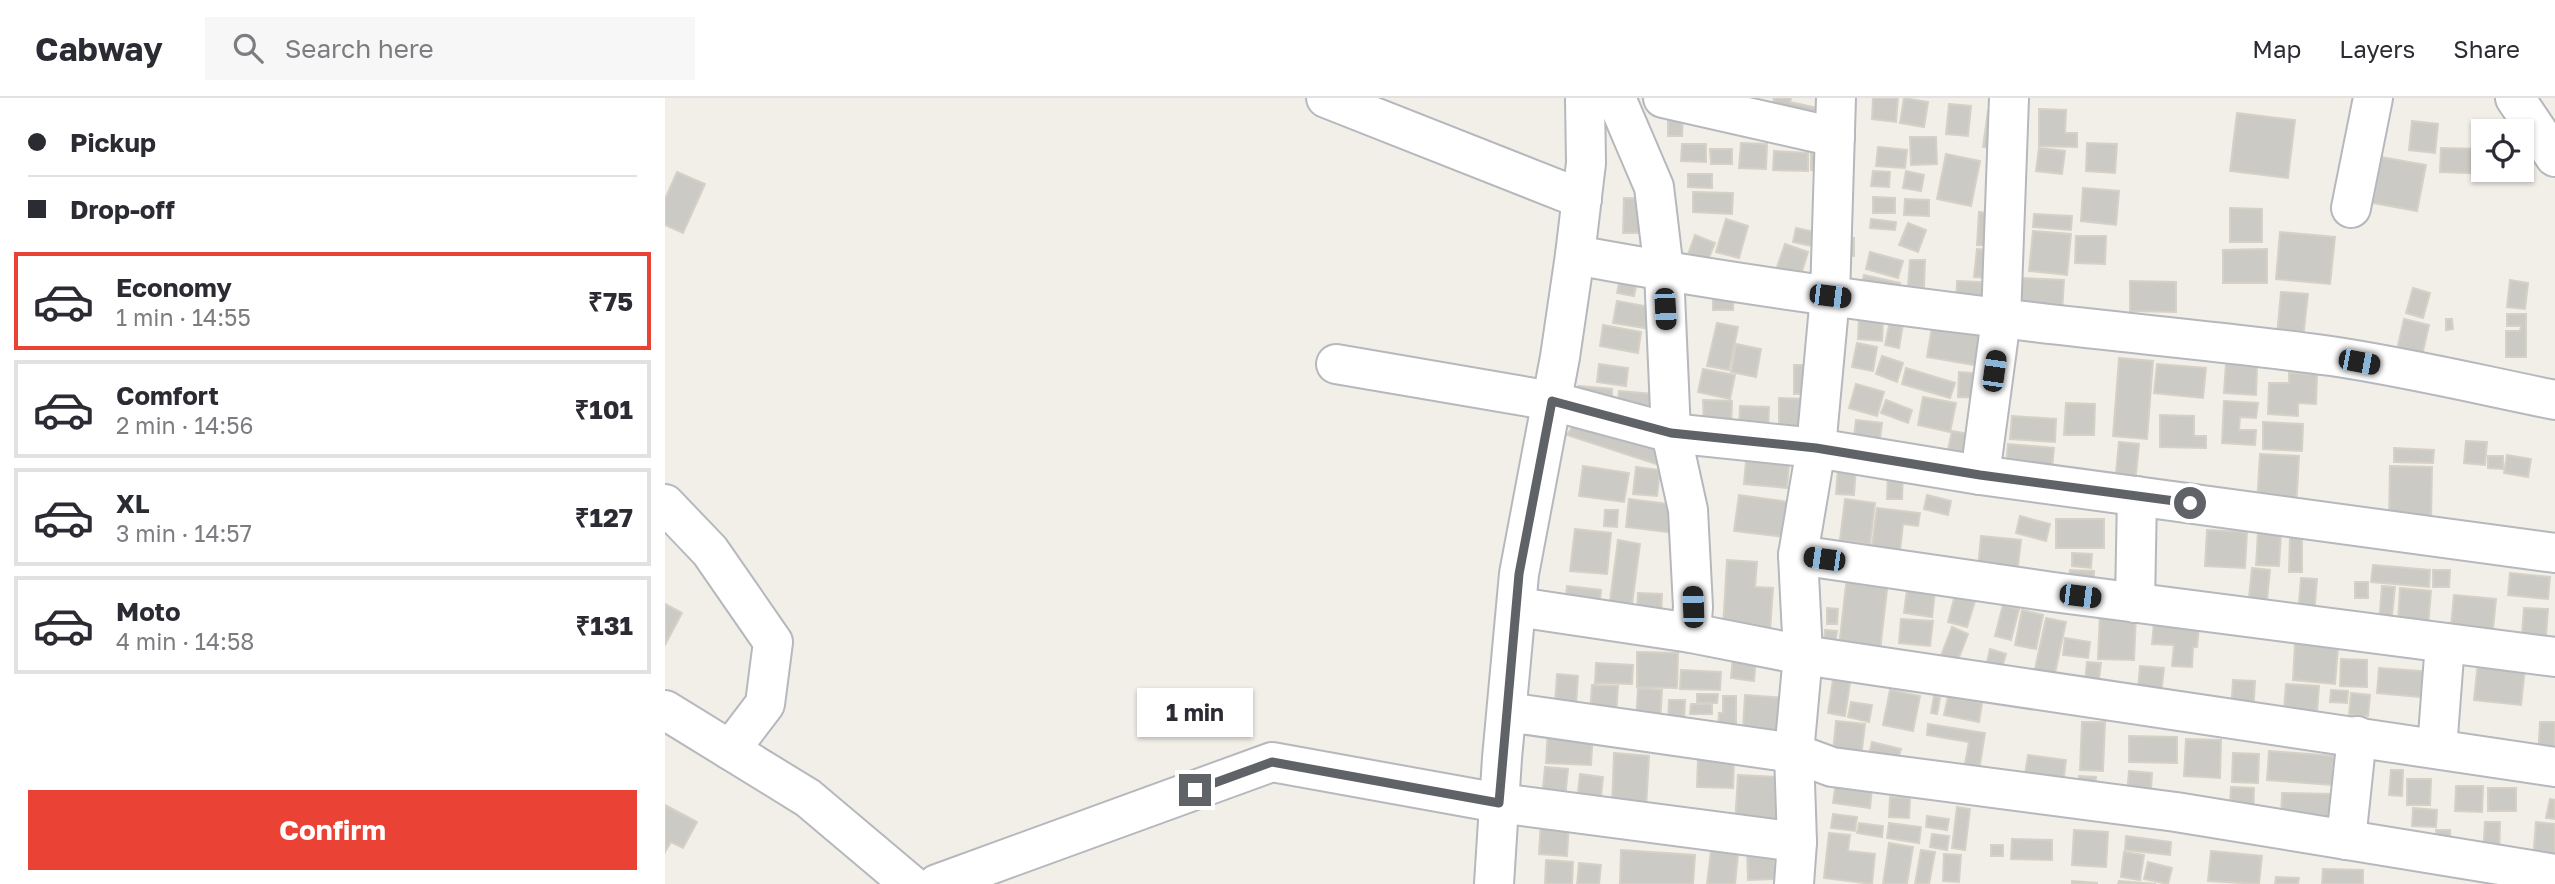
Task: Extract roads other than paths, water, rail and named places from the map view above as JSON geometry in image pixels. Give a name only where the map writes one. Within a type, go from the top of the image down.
[{"type":"street","points":[[1326,98],[1582,199]]},
{"type":"street","points":[[1494,884],[1519,574],[1552,401],[1575,255],[1586,163],[1585,98]]},
{"type":"street","points":[[1616,98],[1654,187],[1664,271],[1671,433],[1688,510],[1693,607],[1691,633]]},
{"type":"street","points":[[1663,98],[1835,137]]},
{"type":"street","points":[[1794,884],[1797,842],[1794,753],[1803,655],[1798,555],[1816,448],[1830,296],[1836,98]]},
{"type":"street","points":[[1980,475],[2001,319],[2009,98]]},
{"type":"street","points":[[2351,208],[2373,98]]},
{"type":"street","points":[[2515,98],[2555,158]]},
{"type":"street","points":[[1575,255],[1830,296],[2001,319],[2172,336],[2335,357],[2555,400]]},
{"type":"street","points":[[1336,365],[1552,401],[1671,433],[1816,448],[1980,475],[2555,553]]},
{"type":"street","points":[[2135,603],[2137,496]]},
{"type":"street","points":[[665,504],[710,551],[773,642],[765,704],[730,750]]},
{"type":"street","points":[[1798,555],[2135,603],[2555,657]]},
{"type":"street","points":[[1517,607],[1691,633],[1803,655],[2555,767]]},
{"type":"street","points":[[2437,749],[2445,643]]},
{"type":"street","points":[[665,710],[808,798],[910,884]]},
{"type":"street","points":[[1507,712],[1794,753],[1832,767],[2176,813],[2346,840],[2476,873],[2555,874]]},
{"type":"street","points":[[2346,840],[2357,736]]},
{"type":"street","points":[[937,884],[1272,762],[1499,803],[1797,842]]}]
